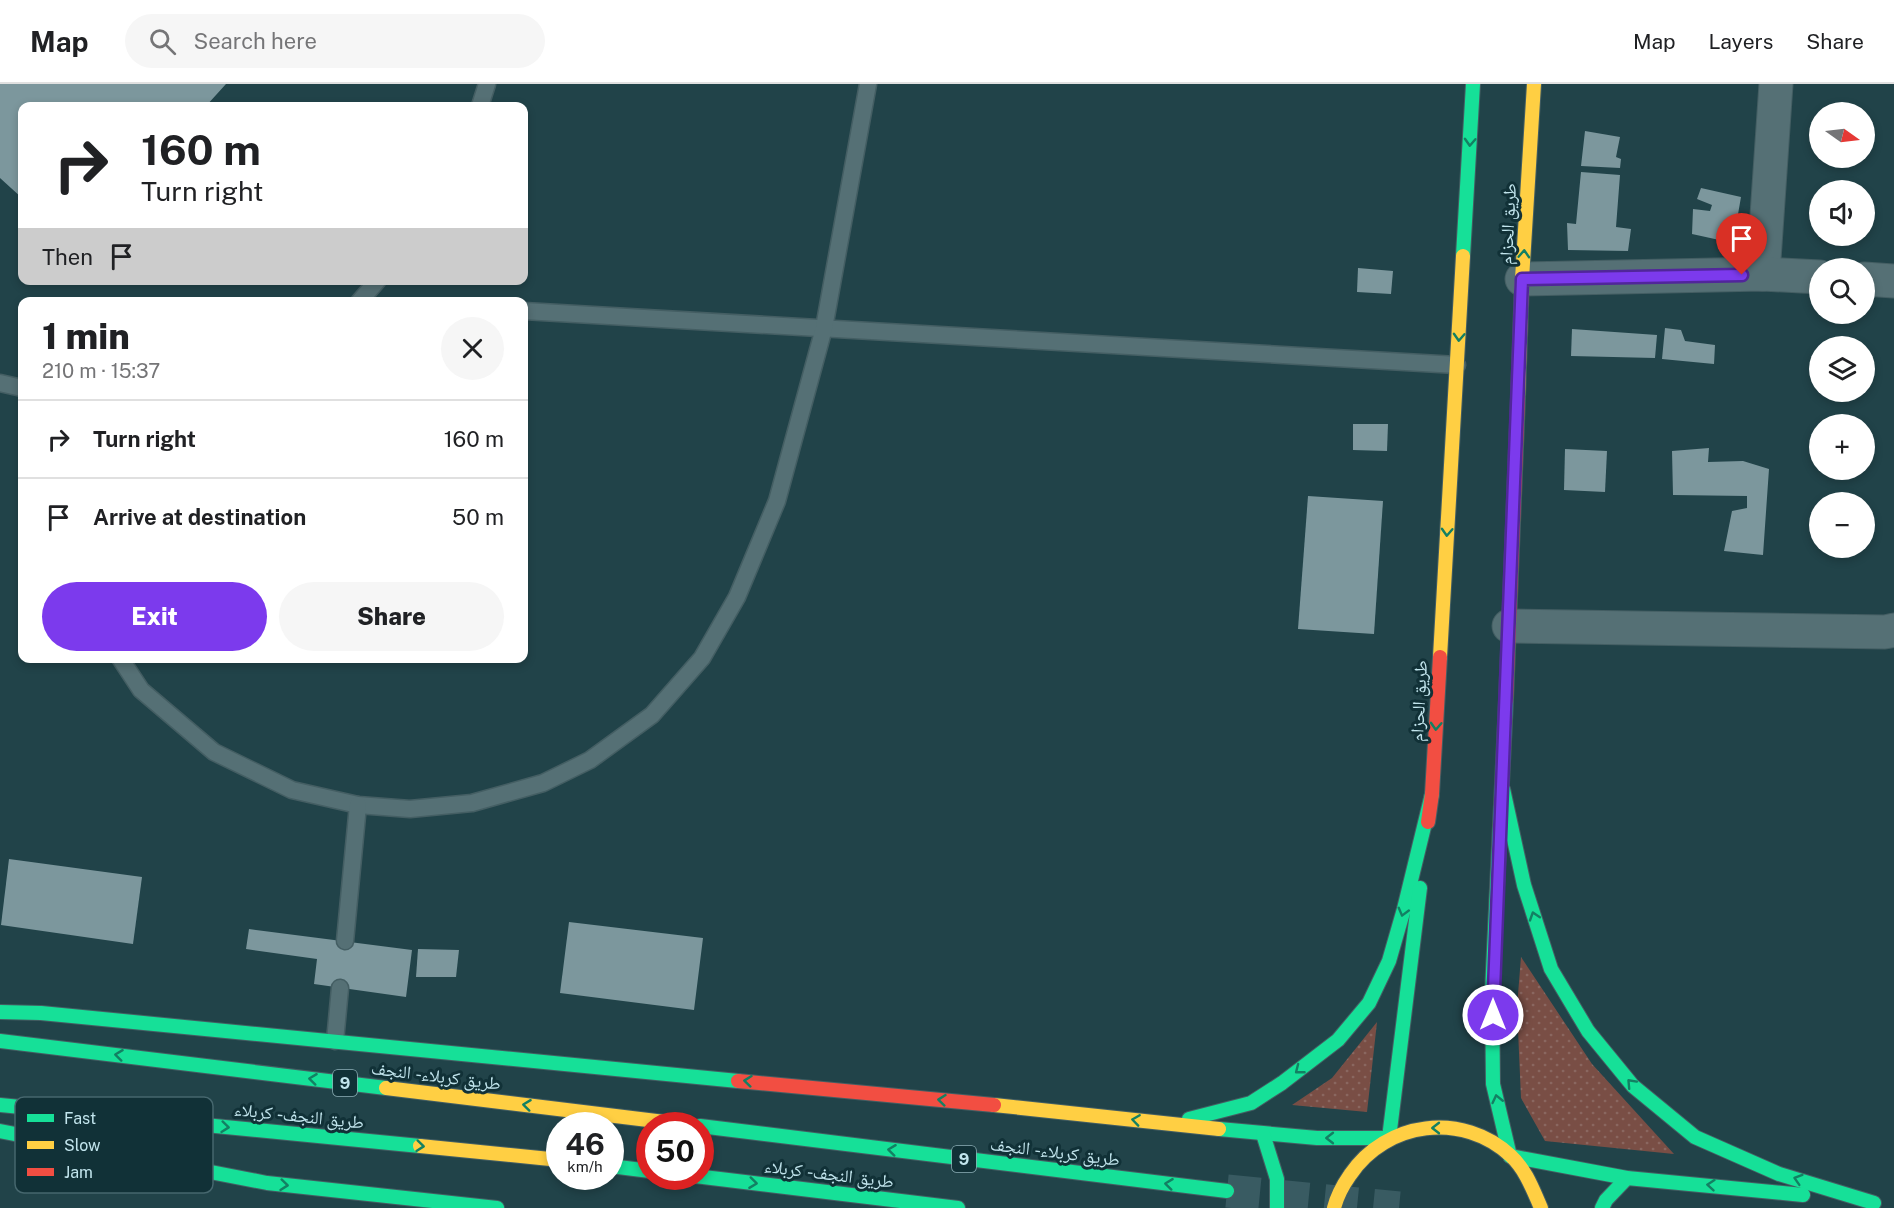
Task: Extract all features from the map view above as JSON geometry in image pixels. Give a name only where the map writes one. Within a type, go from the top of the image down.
[{"type":"main road","name":"طريق الحزام","points":[[1389,1138],[1432,794],[1473,84]]},
{"type":"main road","name":"طريق الحزام","points":[[1510,1156],[1493,1083],[1492,992],[1503,789],[1522,279],[1534,84]]},
{"type":"main road","points":[[1503,789],[1524,885],[1551,969],[1588,1031],[1633,1086],[1695,1137],[1779,1174],[1879,1203],[1627,1178],[1510,1156]]},
{"type":"main road","points":[[1170,1125],[1251,1103],[1282,1083],[1338,1040],[1369,1003],[1389,962],[1432,794]]},
{"type":"main road","points":[[0,1012],[41,1013],[335,1041],[1112,1117],[1263,1134],[1317,1138],[1389,1138],[1420,1128],[1452,1128],[1484,1137],[1510,1156],[1530,1181],[1541,1208]]},
{"type":"main road","name":"طريق کربلاء - النجف","points":[[0,1041],[636,1118]]},
{"type":"main road","name":"طريق النجف - کربلاء","points":[[0,1105],[15,1106]]},
{"type":"main road","name":"طريق النجف - کربلاء","points":[[213,1126],[546,1159]]},
{"type":"main road","name":"طريق کربلاء - النجف","points":[[714,1128],[1227,1191]]},
{"type":"main road","points":[[0,1131],[15,1134]]},
{"type":"main road","points":[[1263,1134],[1275,1165],[1279,1199],[1277,1208]]},
{"type":"main road","points":[[1334,1208],[1336,1196],[1357,1162],[1389,1138]]},
{"type":"main road","points":[[213,1172],[267,1183],[490,1208]]},
{"type":"main road","name":"طريق النجف - کربلاء","points":[[714,1178],[958,1208]]},
{"type":"main road","points":[[1602,1208],[1606,1200],[1627,1178]]},
{"type":"street","points":[[1764,274],[1776,84]]},
{"type":"street","points":[[1522,279],[1764,274],[1809,276]]},
{"type":"street","points":[[1875,279],[1894,280]]},
{"type":"street","points":[[1509,626],[1885,632],[1894,630]]},
{"type":"lane","points":[[481,102],[487,84]]},
{"type":"lane","points":[[123,663],[141,690],[214,752],[292,790],[358,805],[410,809],[472,803],[543,783],[590,760],[652,715],[702,658],[737,597],[777,501],[824,328],[868,84]]},
{"type":"lane","points":[[363,297],[373,285]]},
{"type":"lane","points":[[528,310],[1457,365]]},
{"type":"lane","points":[[0,383],[18,387]]},
{"type":"lane","points":[[345,941],[358,805]]},
{"type":"lane","points":[[335,1041],[340,988]]},
{"type":"shaded area","points":[[1521,957],[1592,1064],[1674,1154],[1545,1141],[1521,1098],[1517,1007]]},
{"type":"shaded area","points":[[1377,1022],[1367,1112],[1292,1105],[1332,1078]]},
{"type":"building","points":[[0,84],[226,84],[210,102],[18,102],[18,194],[0,178]]},
{"type":"building","points":[[1585,131],[1620,137],[1616,157],[1621,159],[1620,168],[1581,166]]},
{"type":"building","points":[[1581,172],[1620,175],[1616,227],[1631,229],[1628,251],[1568,250],[1567,223],[1576,224]]},
{"type":"building","points":[[1701,188],[1741,197],[1733,243],[1692,234],[1693,209],[1710,211],[1712,205],[1697,199]]},
{"type":"building","points":[[1358,268],[1393,271],[1391,294],[1357,292]]},
{"type":"building","points":[[1665,328],[1681,330],[1685,341],[1715,345],[1714,364],[1662,359]]},
{"type":"building","points":[[1572,329],[1657,335],[1655,358],[1571,356]]},
{"type":"building","points":[[1353,424],[1388,424],[1387,451],[1353,450]]},
{"type":"building","points":[[1709,448],[1708,462],[1743,461],[1769,469],[1763,555],[1724,551],[1732,511],[1747,508],[1747,496],[1673,495],[1672,451]]},
{"type":"building","points":[[1565,449],[1607,451],[1605,492],[1564,490]]},
{"type":"building","points":[[1308,496],[1383,501],[1374,634],[1298,629]]},
{"type":"building","points":[[9,859],[142,877],[133,944],[1,925]]},
{"type":"building","points":[[569,922],[703,938],[694,1010],[560,993]]},
{"type":"building","points":[[249,929],[412,950],[406,997],[314,984],[317,959],[246,949]]},
{"type":"building","points":[[418,949],[459,950],[456,977],[416,977]]},
{"type":"tunnel","points":[[1227,1191],[1399,1208]]},
{"type":"traffic: fast","points":[[1463,256],[1473,84]]},
{"type":"traffic: fast","points":[[1506,700],[1492,992],[1493,1084],[1510,1156]]},
{"type":"traffic: fast","points":[[1503,789],[1524,885],[1551,969],[1588,1031],[1633,1086],[1695,1137],[1779,1174],[1874,1203]]},
{"type":"traffic: fast","points":[[1189,1119],[1251,1103],[1282,1083],[1338,1040],[1369,1003],[1389,961],[1432,794]]},
{"type":"traffic: fast","points":[[1389,1138],[1420,888]]},
{"type":"traffic: fast","points":[[0,1012],[41,1013],[738,1081]]},
{"type":"traffic: fast","points":[[0,1041],[386,1088]]},
{"type":"traffic: fast","points":[[0,1105],[15,1106]]},
{"type":"traffic: fast","points":[[213,1126],[420,1146]]},
{"type":"traffic: fast","points":[[714,1128],[1227,1191]]},
{"type":"traffic: fast","points":[[1219,1129],[1317,1138],[1389,1138]]},
{"type":"traffic: fast","points":[[0,1131],[15,1134]]},
{"type":"traffic: fast","points":[[1263,1134],[1277,1179],[1277,1208]]},
{"type":"traffic: fast","points":[[1510,1156],[1627,1178],[1803,1195]]},
{"type":"traffic: fast","points":[[624,1168],[636,1169]]},
{"type":"traffic: fast","points":[[213,1172],[267,1183],[497,1208]]},
{"type":"traffic: fast","points":[[714,1178],[958,1208]]},
{"type":"traffic: fast","points":[[1602,1208],[1606,1200],[1627,1178]]},
{"type":"traffic: slow","points":[[1518,397],[1522,279],[1534,84]]},
{"type":"traffic: slow","points":[[1440,657],[1463,256]]},
{"type":"traffic: slow","points":[[386,1088],[636,1119]]},
{"type":"traffic: slow","points":[[994,1105],[1219,1129]]},
{"type":"traffic: slow","points":[[1334,1208],[1340,1191],[1365,1157],[1384,1143],[1404,1133],[1426,1128],[1448,1128],[1471,1132],[1492,1142],[1511,1156],[1525,1174],[1541,1208]]},
{"type":"traffic: slow","points":[[420,1146],[546,1159]]},
{"type":"traffic: jam","points":[[1506,700],[1518,397]]},
{"type":"traffic: jam","points":[[1428,822],[1432,794],[1440,657]]},
{"type":"traffic: jam","points":[[738,1081],[994,1105]]},
{"type":"route","points":[[1493,1015],[1492,992],[1503,789],[1522,279],[1742,275]]}]
